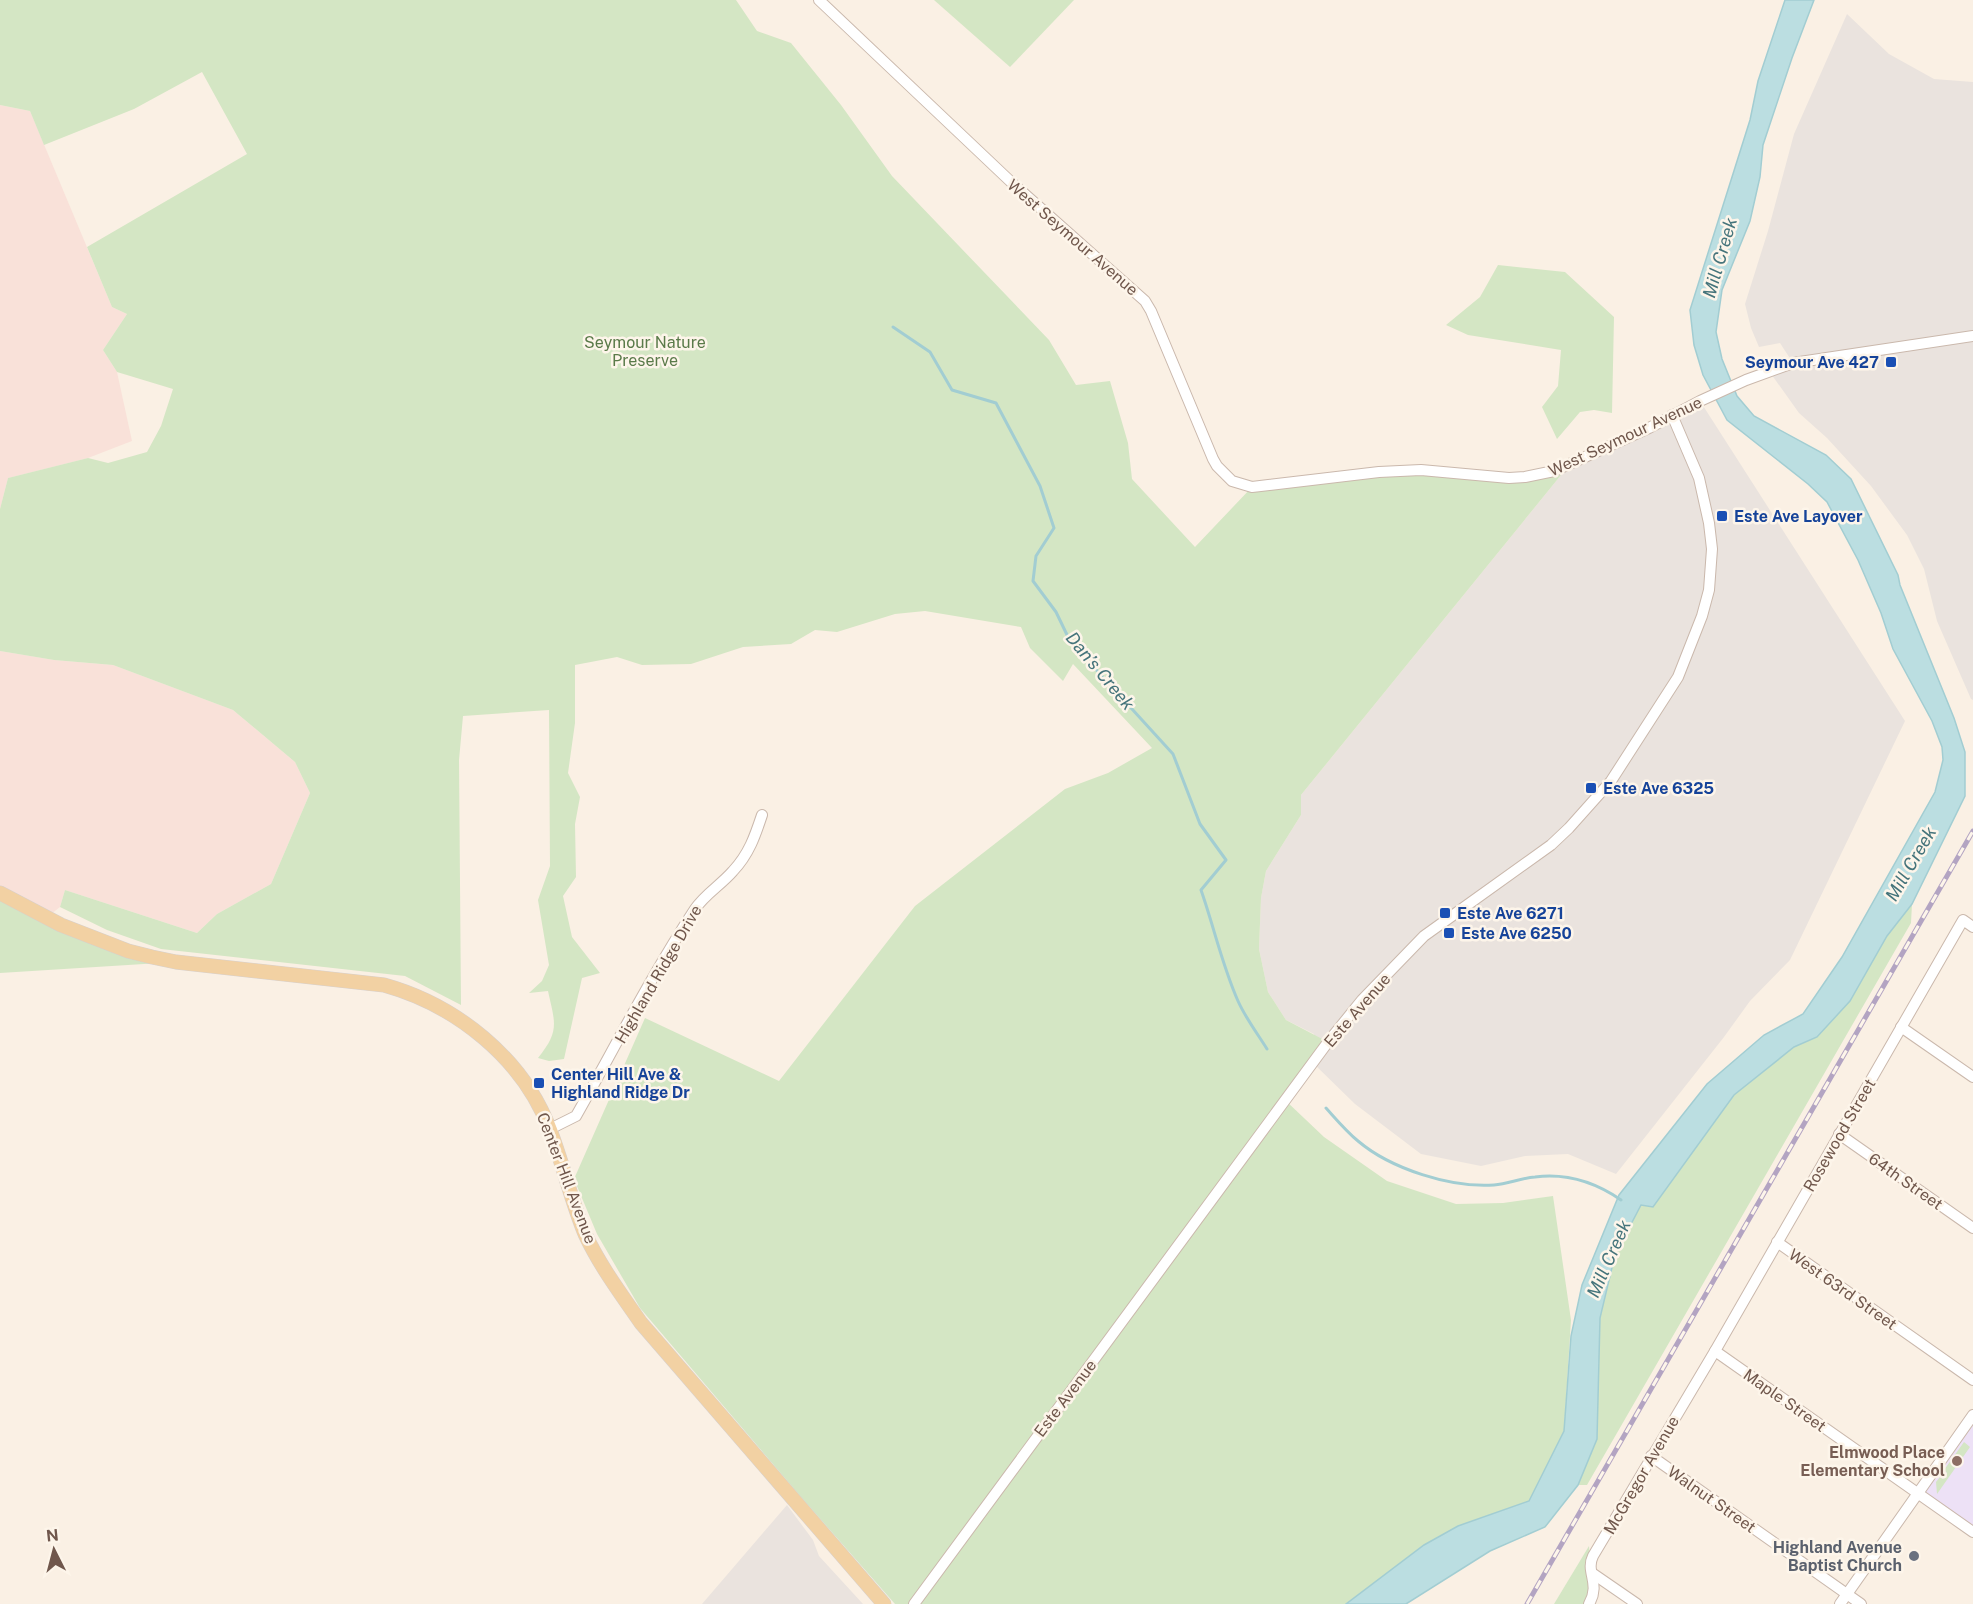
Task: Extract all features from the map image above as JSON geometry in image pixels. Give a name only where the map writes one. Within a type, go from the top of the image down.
[{"type":"main road","name":"Center Hill Avenue","points":[[0,893],[61,925],[128,951],[176,962],[367,982],[424,998],[457,1017],[496,1049],[528,1088],[541,1110],[550,1129],[586,1235],[614,1285],[642,1323],[884,1604]]},
{"type":"street","name":"West Seymour Avenue","points":[[819,0],[1010,181],[1145,301],[1213,459],[1226,476],[1240,484],[1261,487],[1379,472],[1421,470],[1509,478],[1526,477],[1554,471],[1649,428],[1700,401],[1793,363],[1973,336]]},
{"type":"street","name":"Este Avenue","points":[[914,1604],[1355,1008],[1424,936],[1551,845],[1611,781],[1631,753],[1678,677],[1702,616],[1709,590],[1712,549],[1707,513],[1699,478],[1672,416]]},
{"type":"street","name":"Highland Ridge Drive","points":[[550,1129],[576,1116],[662,963],[703,897],[734,870],[751,848],[762,815]]},
{"type":"street","name":"Rosewood Street","points":[[1715,1351],[1963,920],[1973,927]]},
{"type":"street","points":[[1901,1027],[1973,1077]]},
{"type":"street","name":"64th Street","points":[[1839,1134],[1973,1228]]},
{"type":"street","name":"West 63rd Street","points":[[1777,1242],[1973,1380]]},
{"type":"street","name":"McGregor Avenue","points":[[1589,1604],[1595,1589],[1590,1562],[1715,1351]]},
{"type":"street","name":"Maple Street","points":[[1715,1351],[1973,1532]]},
{"type":"street","points":[[1840,1604],[1973,1415]]},
{"type":"street","name":"Walnut Street","points":[[1651,1456],[1861,1604]]},
{"type":"street","points":[[1592,1573],[1637,1604]]},
{"type":"shaded area","points":[[1847,14],[1889,54],[1934,79],[1973,82],[1973,700],[1937,621],[1924,569],[1907,535],[1871,486],[1827,438],[1799,413],[1769,371],[1793,363],[1780,343],[1759,347],[1745,304],[1768,231],[1794,134]]},
{"type":"shaded area","points":[[0,105],[30,111],[112,307],[127,314],[103,350],[117,372],[132,441],[88,458],[8,478],[0,509]]},
{"type":"shaded area","points":[[1700,401],[1905,721],[1790,960],[1750,1001],[1616,1174],[1568,1154],[1525,1156],[1481,1166],[1421,1154],[1355,1104],[1313,1063],[1314,1034],[1286,1020],[1268,992],[1259,949],[1261,898],[1266,871],[1301,815],[1301,795],[1570,464]]},
{"type":"shaded area","points":[[0,651],[54,660],[113,665],[233,710],[295,762],[310,793],[271,884],[217,914],[197,933],[65,890],[60,907],[46,918],[0,893]]},
{"type":"shaded area","name":"Elmwood Place Elementary School","points":[[1973,1415],[1973,1532],[1918,1494]]},
{"type":"shaded area","points":[[787,1505],[813,1540],[819,1556],[863,1604],[702,1604]]},
{"type":"green space","name":"Seymour Nature Preserve","points":[[0,0],[736,0],[757,31],[791,43],[841,105],[892,176],[1049,340],[1076,385],[1110,381],[1128,443],[1132,479],[1195,547],[1252,487],[1379,472],[1509,478],[1570,464],[1301,795],[1301,815],[1266,871],[1261,898],[1259,949],[1268,992],[1286,1020],[1328,1042],[1285,1100],[1324,1137],[1387,1181],[1456,1204],[1503,1203],[1553,1196],[1571,1320],[1564,1431],[1529,1501],[1458,1526],[1424,1545],[1346,1604],[895,1604],[640,1308],[597,1234],[574,1179],[645,1018],[779,1081],[915,906],[1065,789],[1108,773],[1152,748],[1073,664],[1063,681],[1030,648],[1021,627],[925,611],[895,614],[837,632],[815,630],[791,644],[743,647],[691,664],[642,665],[617,657],[575,665],[575,723],[568,773],[580,797],[575,824],[576,877],[563,896],[572,937],[600,973],[582,978],[564,1059],[549,1061],[538,1058],[550,1041],[554,1019],[548,991],[529,993],[542,981],[549,965],[538,900],[550,866],[549,710],[463,716],[459,760],[461,1005],[405,976],[161,949],[107,930],[60,907],[65,890],[197,933],[217,914],[271,884],[310,793],[295,762],[233,710],[113,665],[54,660],[0,651],[0,509],[8,478],[88,458],[108,463],[147,452],[161,426],[173,389],[117,372],[103,350],[127,314],[112,307],[87,247],[247,154],[202,72],[134,109],[44,145],[30,111],[0,105]]},
{"type":"green space","points":[[934,0],[1074,0],[1010,67]]},
{"type":"green space","points":[[1498,265],[1565,272],[1614,317],[1612,413],[1594,410],[1580,412],[1557,439],[1542,407],[1558,386],[1561,350],[1468,335],[1446,325],[1480,297]]},
{"type":"green space","points":[[0,893],[30,910],[176,962],[0,973]]},
{"type":"green space","points":[[1912,904],[1911,923],[1587,1485],[1578,1485],[1597,1439],[1600,1318],[1615,1255],[1641,1204],[1653,1207],[1734,1095],[1794,1047],[1817,1037],[1850,1001],[1887,936]]},
{"type":"green space","points":[[1964,1442],[1970,1447],[1937,1494],[1936,1482],[1940,1477],[1943,1479],[1947,1473],[1944,1470]]},
{"type":"green space","points":[[1589,1546],[1591,1569],[1589,1604],[1554,1604]]},
{"type":"water","name":"Mill Creek","points":[[1785,0],[1814,0],[1763,145],[1760,177],[1750,221],[1722,290],[1716,332],[1722,359],[1737,396],[1754,416],[1826,455],[1851,479],[1898,575],[1954,718],[1965,752],[1965,796],[1912,904],[1887,936],[1850,1001],[1817,1037],[1794,1047],[1734,1095],[1653,1207],[1641,1205],[1615,1255],[1600,1318],[1597,1439],[1578,1485],[1545,1527],[1490,1551],[1406,1604],[1346,1604],[1424,1545],[1458,1526],[1529,1501],[1564,1431],[1571,1336],[1582,1285],[1619,1195],[1707,1084],[1764,1035],[1803,1014],[1842,957],[1935,792],[1943,760],[1942,747],[1932,721],[1893,649],[1881,613],[1858,560],[1827,502],[1808,484],[1727,420],[1703,375],[1694,345],[1690,310],[1750,120],[1758,81]]},
{"type":"waterway","name":"Dan’s Creek","points":[[893,327],[930,352],[952,390],[996,403],[1040,486],[1054,528],[1036,556],[1033,581],[1056,612],[1070,641],[1173,754],[1200,824],[1226,860],[1201,890],[1232,987],[1244,1013],[1267,1049]]},
{"type":"waterway","name":"Dan’s Creek","points":[[1326,1108],[1349,1133],[1372,1151],[1422,1175],[1477,1185],[1558,1176],[1591,1184],[1621,1200]]},
{"type":"railway","points":[[1527,1604],[1973,831]]},
{"type":"place","name":"Seymour Ave 427","points":[[1891,362]]},
{"type":"place","name":"Este Ave Layover","points":[[1722,516]]},
{"type":"place","name":"Este Ave 6325","points":[[1591,788]]},
{"type":"place","name":"Este Ave 6271","points":[[1445,913]]},
{"type":"place","name":"Este Ave 6250","points":[[1449,933]]},
{"type":"place","name":"Center Hill Ave & Highland Ridge Dr","points":[[539,1083]]},
{"type":"place","name":"Elmwood Place Elementary School","points":[[1957,1461]]},
{"type":"place","name":"Highland Avenue Baptist Church","points":[[1914,1556]]}]
